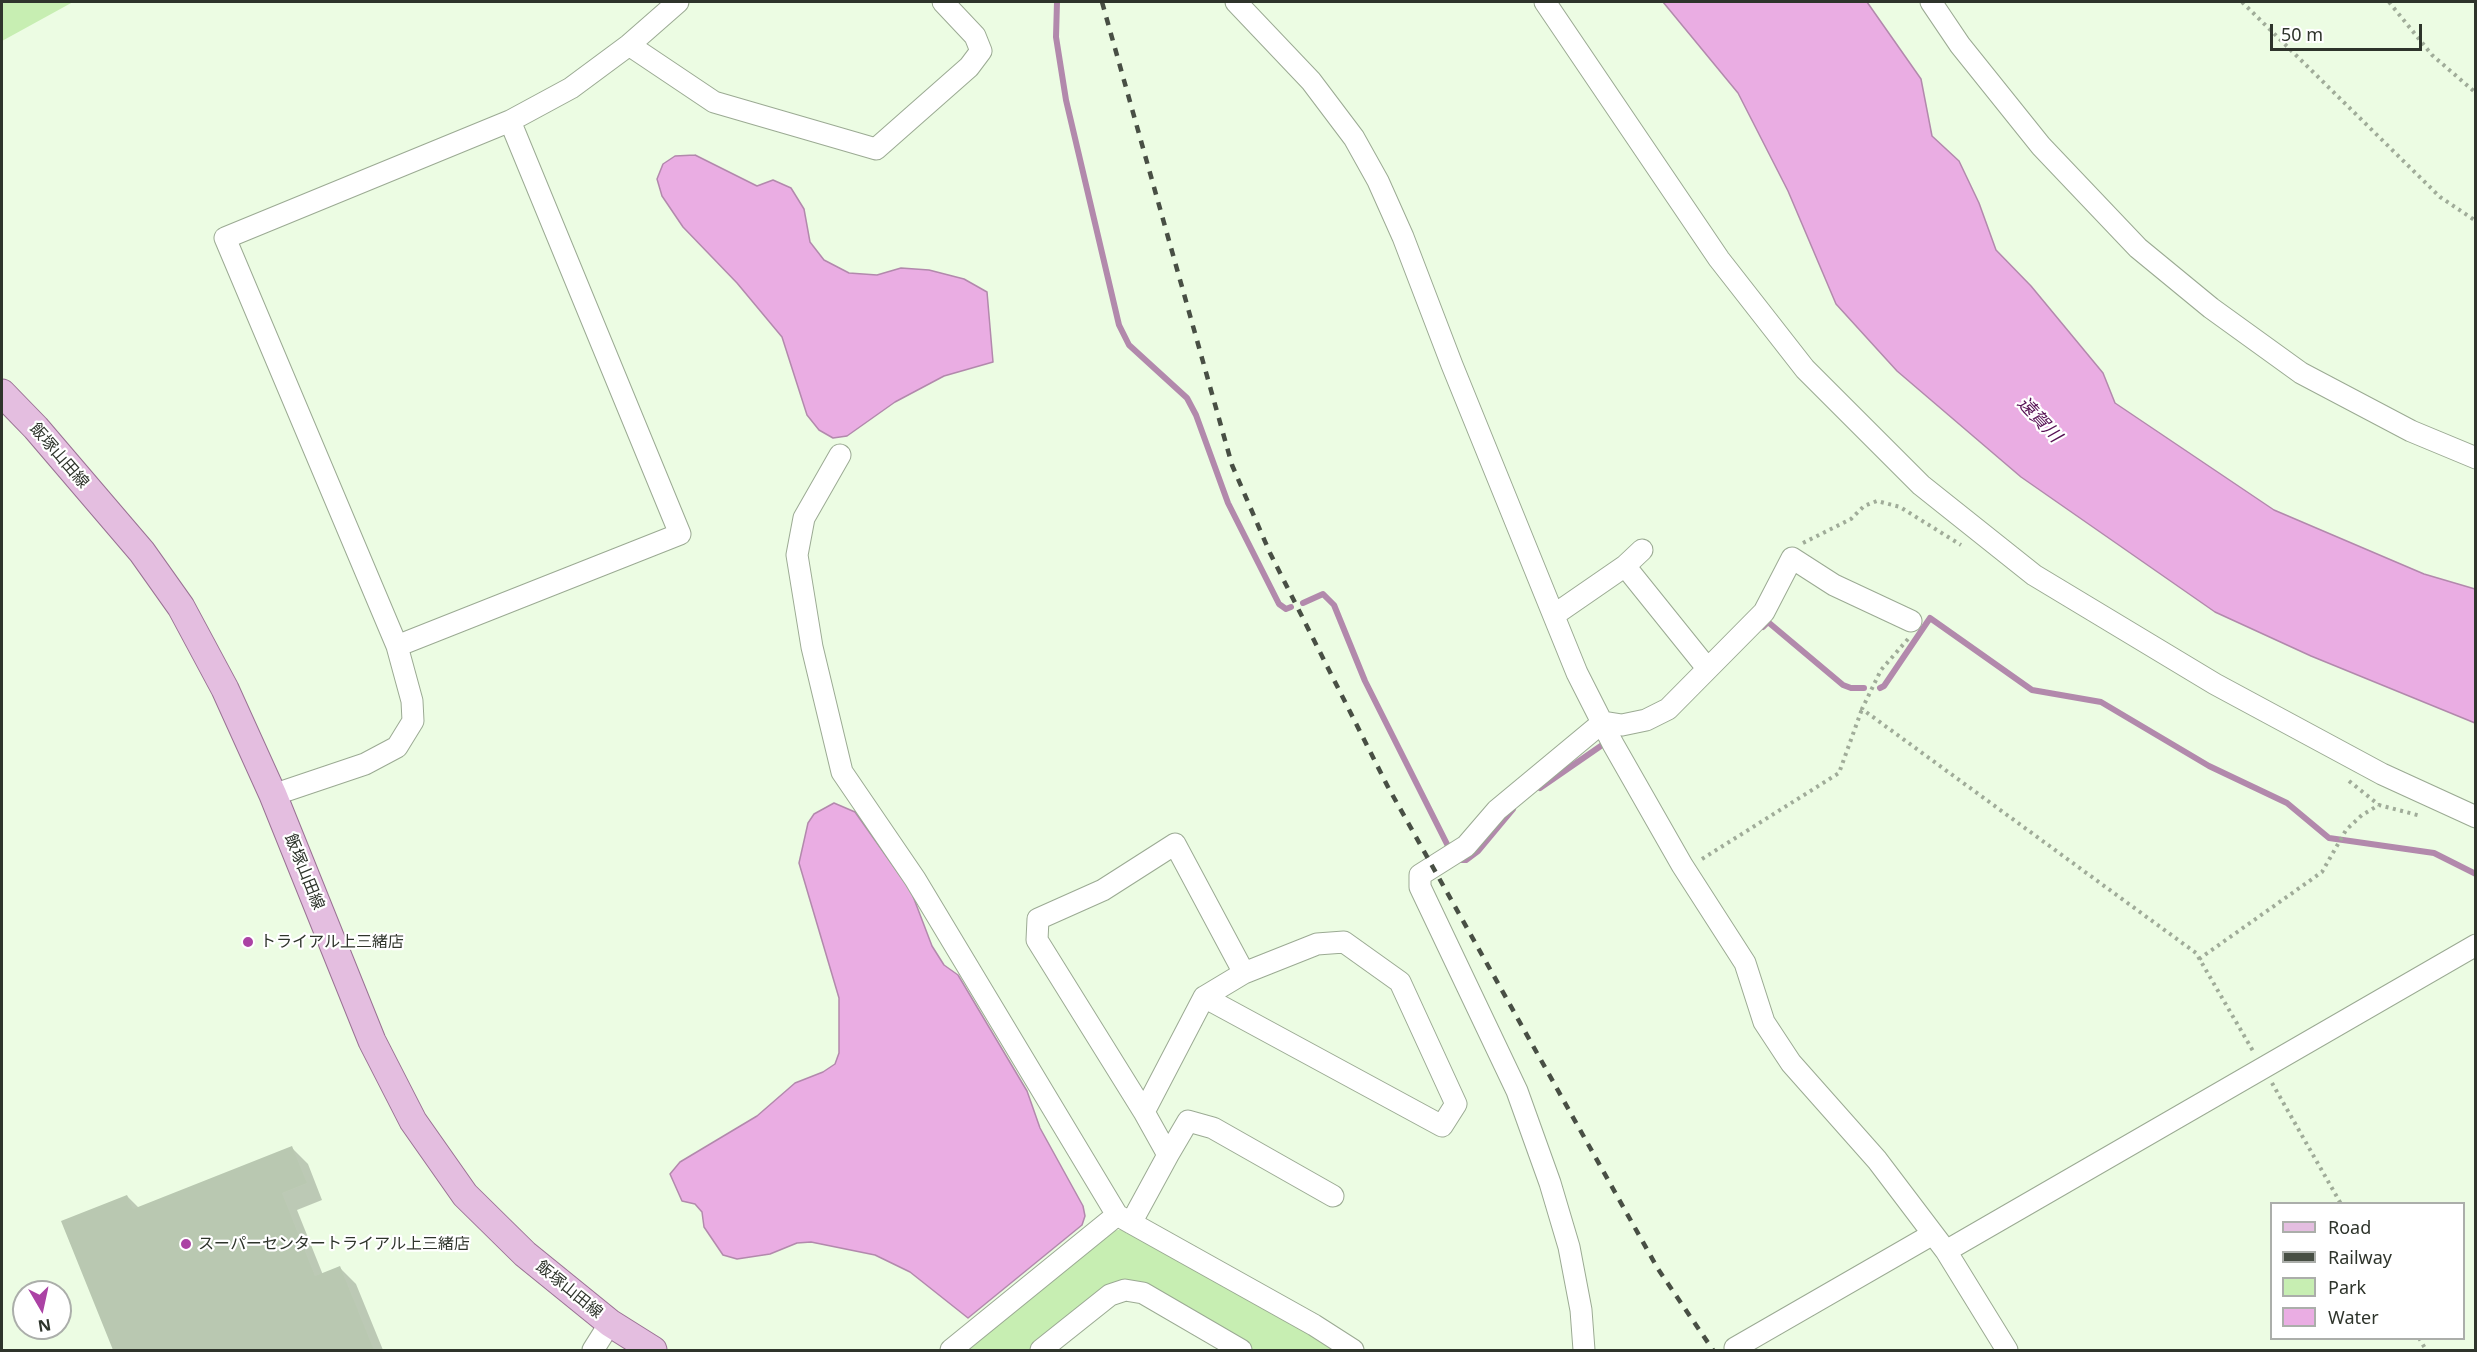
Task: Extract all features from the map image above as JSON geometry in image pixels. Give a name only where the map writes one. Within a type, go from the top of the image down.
[{"type":"main road","name":"飯塚山田線","points":[[2,393],[36,428],[135,543],[180,607],[225,689],[273,795],[372,1041],[413,1121],[465,1195],[525,1254],[610,1323],[653,1350]]},
{"type":"street","points":[[273,795],[365,764],[397,747],[413,721],[412,701],[397,646],[225,238],[510,121],[571,88],[629,45],[678,2]]},
{"type":"street","points":[[629,45],[714,102],[876,149],[969,67],[981,51],[975,36],[943,2]]},
{"type":"street","points":[[1236,2],[1311,81],[1354,138],[1378,181],[1403,237],[1452,365],[1577,674],[1685,870],[1745,963],[1764,1022],[1791,1063],[1877,1160],[1946,1251],[1999,1348]]},
{"type":"street","points":[[1545,2],[1726,268],[1805,369],[1921,485],[2034,575],[2215,684],[2382,774],[2475,817]]},
{"type":"street","points":[[1931,2],[1960,45],[2041,146],[2138,248],[2211,308],[2301,373],[2411,431],[2475,458]]},
{"type":"street","points":[[397,646],[680,534],[510,121]]},
{"type":"street","points":[[840,455],[804,518],[797,555],[812,647],[842,772],[915,879],[1124,1219],[1314,1325],[1353,1350]]},
{"type":"street","points":[[1554,615],[1625,566],[1642,550]]},
{"type":"street","points":[[1584,1350],[1581,1310],[1571,1257],[1550,1183],[1517,1091],[1420,887],[1420,875],[1454,853],[1497,810],[1608,733],[1622,725],[1646,720],[1668,709],[1764,612],[1792,558],[1834,585],[1911,621]]},
{"type":"street","points":[[1625,566],[1707,668]]},
{"type":"street","points":[[1168,1155],[1144,1112],[1037,940],[1038,919],[1103,890],[1175,844],[1244,974]]},
{"type":"street","points":[[1144,1112],[1204,998],[1244,974],[1317,944],[1344,942],[1400,982],[1456,1104],[1442,1126],[1204,998]]},
{"type":"street","points":[[1946,1251],[2475,945]]},
{"type":"street","points":[[951,1350],[1124,1219],[1168,1155],[1188,1121],[1213,1128],[1332,1196]]},
{"type":"street","points":[[1735,1348],[1933,1234]]},
{"type":"street","points":[[1041,1350],[1110,1295],[1125,1290],[1143,1293],[1241,1350]]},
{"type":"street","points":[[593,1350],[610,1323]]},
{"type":"path","points":[[2242,2],[2440,197],[2475,221]]},
{"type":"path","points":[[2389,2],[2432,56],[2475,93]]},
{"type":"path","points":[[1792,558],[1804,541],[1851,519],[1864,506],[1877,501],[1900,507],[1969,549]]},
{"type":"path","points":[[1685,870],[1839,773],[1862,709],[1881,670],[1909,638],[1911,621]]},
{"type":"path","points":[[1862,709],[2196,953],[2340,1202]]},
{"type":"path","points":[[2199,959],[2322,872],[2337,844],[2362,815],[2379,805],[2424,816]]},
{"type":"green space","points":[[2,2],[73,2],[2,41]]},
{"type":"green space","points":[[1127,1229],[1340,1350],[1253,1350],[1134,1283],[1033,1349],[966,1350],[1110,1231]]},
{"type":"water","name":"遠賀川","points":[[1663,2],[1867,2],[1921,79],[1932,136],[1959,161],[1979,203],[1996,250],[2031,286],[2103,373],[2115,403],[2274,510],[2424,574],[2475,589],[2475,723],[2311,656],[2215,612],[2021,477],[1897,371],[1836,304],[1788,191],[1738,93]]},
{"type":"water","points":[[695,155],[757,186],[773,180],[791,188],[804,209],[810,242],[824,260],[849,273],[877,275],[901,268],[929,270],[964,279],[987,292],[993,362],[944,376],[895,402],[847,436],[833,438],[819,430],[807,415],[782,337],[737,283],[683,227],[662,196],[657,179],[663,164],[675,156]]},
{"type":"water","points":[[834,803],[855,812],[911,891],[932,946],[944,965],[958,975],[1027,1091],[1040,1128],[1083,1206],[1085,1216],[1082,1225],[968,1318],[910,1272],[875,1255],[811,1242],[797,1243],[770,1254],[737,1259],[723,1255],[704,1227],[702,1212],[695,1204],[682,1201],[670,1174],[680,1162],[757,1116],[795,1083],[823,1072],[835,1064],[839,1053],[839,998],[799,863],[808,823],[814,814]]},
{"type":"building","name":"スーパーセンタートライアル上三緒店","points":[[292,1146],[307,1183],[282,1193],[315,1276],[340,1266],[374,1350],[113,1350],[61,1221],[127,1195],[133,1209]]},
{"type":"waterway","points":[[1057,2],[1056,37],[1066,100],[1119,325],[1129,345],[1187,398],[1196,415],[1228,503],[1279,604],[1286,609],[1291,607]]},
{"type":"waterway","points":[[1303,603],[1323,594],[1334,605],[1365,681],[1451,852]]},
{"type":"waterway","points":[[1880,688],[1884,686],[1930,618],[2032,690],[2101,702],[2209,766],[2287,803],[2329,838],[2434,853],[2476,874]]},
{"type":"waterway","points":[[1763,627],[1768,622],[1843,685],[1851,688],[1864,688]]},
{"type":"waterway","points":[[1540,788],[1608,741]]},
{"type":"waterway","points":[[1457,860],[1466,860],[1478,851],[1513,809]]},
{"type":"railway","points":[[1102,2],[1232,465],[1270,553],[1388,787],[1658,1269],[1713,1350]]},
{"type":"place","name":"トライアル上三緒店","points":[[248,942]]},
{"type":"place","name":"スーパーセンタートライアル上三緒店","points":[[186,1244]]}]
